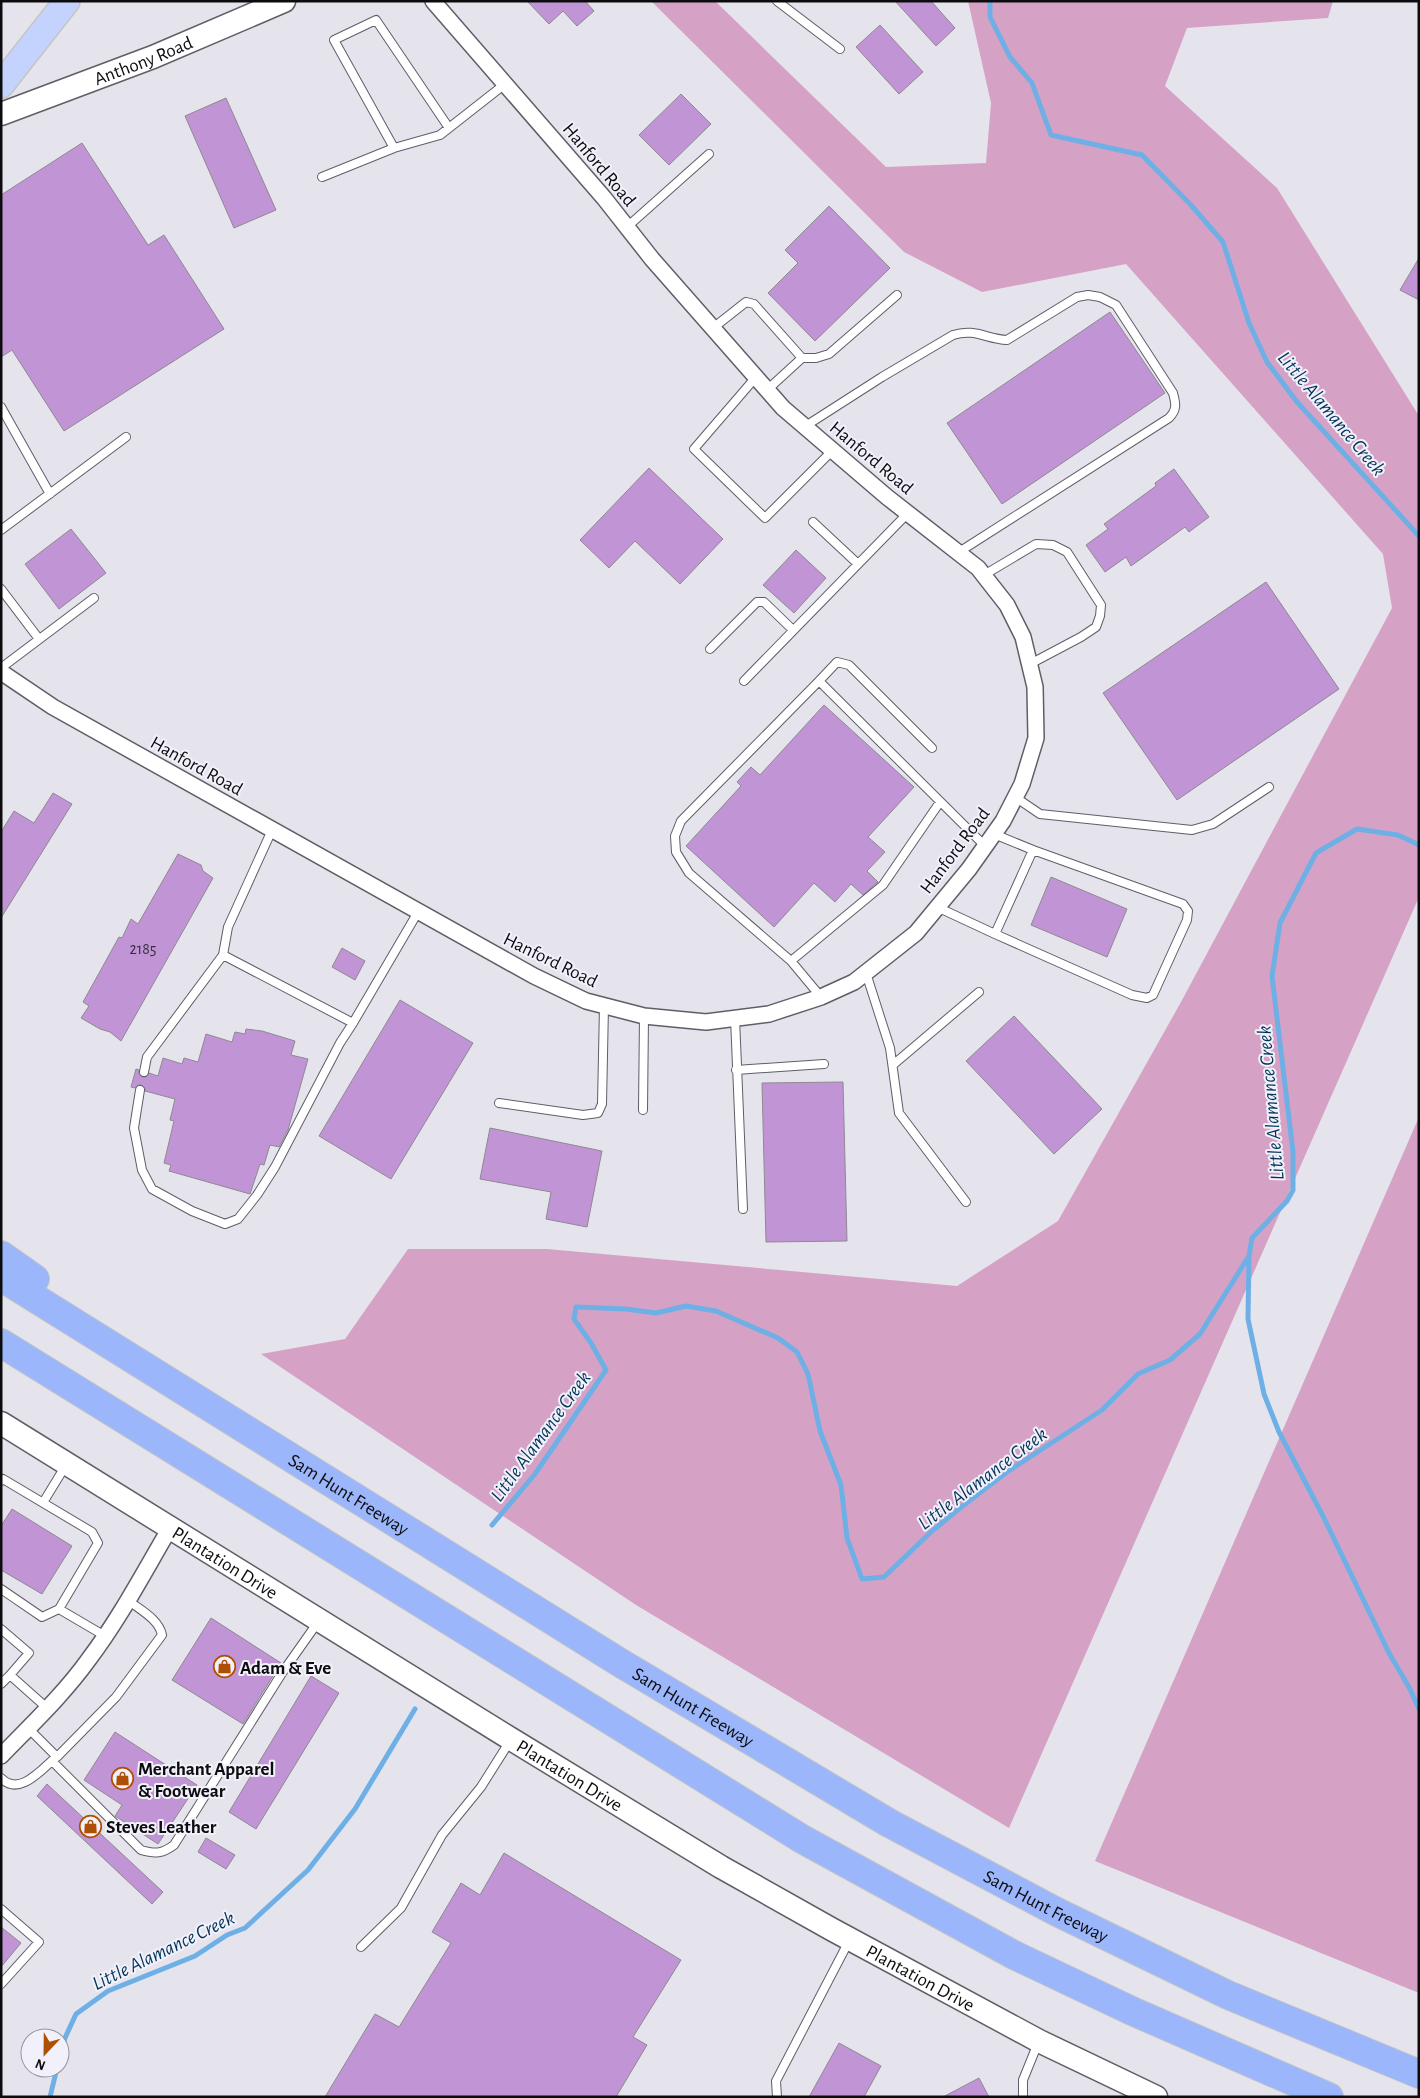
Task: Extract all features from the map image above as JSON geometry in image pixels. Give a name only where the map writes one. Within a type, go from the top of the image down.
[{"type":"highway","points":[[1,1255],[241,1425]]},
{"type":"highway","name":"Sam Hunt Freeway","points":[[1,1277],[619,1662],[889,1823],[1058,1912],[1219,1990],[1419,2074]]},
{"type":"highway","points":[[1,1343],[730,1796],[901,1894],[1014,1955],[1132,2011],[1329,2097]]},
{"type":"highway","points":[[1,1357],[332,1550]]},
{"type":"main road","points":[[1,85],[67,1]]},
{"type":"street","name":"Anthony Road","points":[[1,114],[152,57],[284,1]]},
{"type":"street","name":"Hanford Road","points":[[1,672],[53,707],[534,976],[586,1001],[644,1016],[706,1022],[769,1014],[821,997],[854,982],[916,933],[989,840],[1022,784],[1036,738],[1035,687],[1030,664],[1024,637],[1007,605],[984,575],[959,552],[832,451],[804,427],[768,390],[652,259],[627,227],[434,1]]},
{"type":"street","name":"Plantation Drive","points":[[1,1423],[721,1867],[1039,2041],[1156,2097]]},
{"type":"street","points":[[1,1756],[89,1660],[128,1600],[170,1528]]},
{"type":"lane","points":[[777,1],[840,49]]},
{"type":"lane","points":[[394,148],[334,40],[376,20],[449,128]]},
{"type":"lane","points":[[322,177],[394,148],[440,134],[505,84]]},
{"type":"lane","points":[[627,227],[709,154]]},
{"type":"lane","points":[[768,390],[802,358],[816,358],[829,354],[897,295]]},
{"type":"lane","points":[[804,427],[882,377],[953,335],[965,331],[994,339],[1007,340],[1077,298],[1088,296],[1100,297],[1116,305],[1173,393],[1176,404],[1174,412],[1169,418],[959,552]]},
{"type":"lane","points":[[713,328],[746,302],[754,304],[802,358]]},
{"type":"lane","points":[[756,377],[694,449],[765,518],[832,451]]},
{"type":"lane","points":[[1,407],[50,494]]},
{"type":"lane","points":[[1,530],[126,437]]},
{"type":"lane","points":[[744,681],[908,512]]},
{"type":"lane","points":[[813,522],[858,564]]},
{"type":"lane","points":[[984,575],[1036,544],[1053,545],[1067,552],[1101,605],[1096,627],[1081,638],[1030,664]]},
{"type":"lane","points":[[1,589],[39,639]]},
{"type":"lane","points":[[1,668],[94,598]]},
{"type":"lane","points":[[710,649],[757,602],[764,602],[793,630]]},
{"type":"lane","points":[[821,997],[791,961],[689,873],[676,852],[675,836],[681,821],[837,662],[849,665],[932,748]]},
{"type":"lane","points":[[818,681],[940,802],[989,840],[1034,850],[1183,904],[1188,911],[1187,920],[1153,994],[1146,998],[1132,995],[937,907]]},
{"type":"lane","points":[[1015,797],[1040,814],[1192,830],[1213,824],[1269,787]]},
{"type":"lane","points":[[791,961],[882,885],[940,802]]},
{"type":"lane","points":[[144,1072],[147,1057],[223,955],[228,927],[272,830]]},
{"type":"lane","points":[[995,934],[1034,850]]},
{"type":"lane","points":[[140,1090],[134,1128],[142,1170],[152,1189],[192,1211],[225,1224],[238,1219],[258,1195],[275,1167],[340,1043],[418,912]]},
{"type":"lane","points":[[223,955],[353,1023]]},
{"type":"lane","points":[[866,973],[894,1064],[900,1114],[966,1202]]},
{"type":"lane","points":[[894,1064],[979,992]]},
{"type":"lane","points":[[499,1103],[583,1115],[598,1113],[602,1104],[604,1006]]},
{"type":"lane","points":[[643,1110],[644,1016]]},
{"type":"lane","points":[[735,1018],[743,1209]]},
{"type":"lane","points":[[736,1070],[824,1064]]},
{"type":"lane","points":[[44,1502],[67,1463]]},
{"type":"lane","points":[[1,1481],[3,1479],[92,1532],[98,1544],[60,1609],[42,1618],[1,1589]]},
{"type":"lane","points":[[1,1778],[6,1783],[16,1786],[28,1781],[54,1759],[116,1697],[161,1639],[161,1628],[156,1622],[128,1600]]},
{"type":"lane","points":[[60,1609],[105,1636]]},
{"type":"lane","points":[[28,1728],[54,1759],[141,1850],[154,1854],[165,1852],[174,1845],[282,1673],[319,1620]]},
{"type":"lane","points":[[1,1629],[29,1653],[1,1684]]},
{"type":"lane","points":[[10,1675],[47,1708]]},
{"type":"lane","points":[[361,1948],[401,1908],[442,1835],[480,1787],[511,1739]]},
{"type":"lane","points":[[1,1909],[39,1942],[1,1984]]},
{"type":"lane","points":[[777,2097],[776,2080],[850,1939]]},
{"type":"lane","points":[[1023,2097],[1023,2080],[1039,2041]]},
{"type":"shaded area","points":[[651,1],[715,1],[886,167],[986,163],[991,103],[968,1],[1333,1],[1328,18],[1187,28],[1165,86],[1277,188],[1419,416],[1419,897],[1009,1828],[636,1605],[261,1354],[345,1339],[408,1249],[547,1249],[957,1286],[1058,1221],[1181,1002],[1392,608],[1383,554],[1126,264],[982,292],[904,252]]},
{"type":"shaded area","points":[[1419,1117],[1419,1993],[1095,1861]]},
{"type":"building","points":[[527,1],[585,1],[594,11],[577,26],[563,11],[549,24]]},
{"type":"building","points":[[895,1],[931,1],[955,28],[936,46]]},
{"type":"building","points":[[880,25],[923,72],[899,94],[856,47]]},
{"type":"building","points":[[681,94],[711,124],[669,165],[639,135]]},
{"type":"building","points":[[226,98],[276,210],[234,228],[185,116]]},
{"type":"building","points":[[82,143],[148,245],[164,235],[224,329],[64,431],[12,350],[1,357],[1,195]]},
{"type":"building","points":[[829,206],[890,268],[815,341],[768,293],[798,263],[785,250]]},
{"type":"building","points":[[1419,258],[1419,300],[1400,290]]},
{"type":"building","points":[[1110,312],[1165,393],[1002,504],[947,423]]},
{"type":"building","points":[[649,468],[723,539],[680,584],[635,541],[609,568],[580,540]]},
{"type":"building","points":[[1174,469],[1209,517],[1189,532],[1185,527],[1131,566],[1126,557],[1105,572],[1086,545],[1108,529],[1104,524],[1156,486],[1155,483]]},
{"type":"building","points":[[71,529],[106,573],[59,609],[25,564]]},
{"type":"building","points":[[796,550],[826,578],[794,613],[763,585]]},
{"type":"building","points":[[1266,582],[1339,689],[1177,800],[1103,693]]},
{"type":"building","points":[[824,705],[914,787],[868,837],[885,852],[867,871],[878,882],[863,895],[851,884],[835,902],[814,883],[774,927],[686,846],[741,786],[737,782],[751,767],[760,775]]},
{"type":"building","points":[[53,793],[72,804],[1,918],[1,832],[14,811],[34,823]]},
{"type":"building","points":[[178,854],[201,865],[203,871],[213,878],[121,1041],[110,1032],[100,1029],[81,1018],[89,1006],[83,1002],[119,937],[122,938],[131,919],[138,924]]},
{"type":"building","points":[[1051,877],[1127,909],[1107,957],[1031,925]]},
{"type":"building","points":[[342,948],[365,961],[355,980],[332,967]]},
{"type":"building","points":[[400,1000],[473,1043],[391,1179],[319,1136]]},
{"type":"building","points":[[1014,1016],[1102,1109],[1054,1154],[966,1061]]},
{"type":"building","points":[[246,1029],[262,1031],[295,1041],[291,1055],[308,1059],[288,1130],[279,1147],[270,1145],[264,1165],[260,1164],[250,1194],[169,1171],[171,1165],[164,1163],[174,1121],[170,1120],[175,1099],[145,1091],[145,1088],[141,1085],[135,1088],[131,1087],[136,1069],[139,1070],[139,1074],[142,1077],[146,1077],[149,1073],[158,1076],[163,1058],[182,1064],[184,1058],[198,1062],[206,1034],[232,1042],[235,1032],[245,1034]]},
{"type":"building","points":[[843,1082],[847,1241],[766,1242],[762,1083]]},
{"type":"building","points":[[490,1128],[602,1151],[587,1227],[546,1219],[551,1192],[480,1179]]},
{"type":"building","points":[[12,1509],[72,1546],[42,1594],[1,1570],[1,1526]]},
{"type":"building","points":[[211,1618],[281,1663],[243,1724],[172,1680]]},
{"type":"building","points":[[311,1676],[339,1693],[256,1829],[229,1812]]},
{"type":"building","points":[[115,1732],[197,1785],[158,1844],[115,1816],[122,1805],[84,1780]]},
{"type":"building","points":[[47,1784],[163,1892],[152,1904],[37,1796]]},
{"type":"building","points":[[206,1838],[235,1855],[226,1869],[198,1852]]},
{"type":"building","points":[[504,1853],[681,1960],[633,2037],[647,2045],[616,2097],[325,2097],[375,2014],[399,2027],[451,1943],[432,1932],[461,1883],[480,1895]]},
{"type":"building","points":[[1,1927],[21,1943],[1,1967]]},
{"type":"building","points":[[839,2043],[881,2066],[864,2097],[809,2097]]},
{"type":"building","points":[[979,2078],[989,2097],[943,2097]]},
{"type":"waterway","name":"Little Alamance Creek","points":[[990,1],[990,17],[1010,57],[1032,83],[1051,135],[1142,155],[1190,204],[1223,242],[1249,323],[1267,362],[1297,402],[1419,536]]},
{"type":"waterway","name":"Little Alamance Creek","points":[[492,1525],[535,1474],[606,1370],[591,1343],[574,1319],[576,1307],[626,1309],[656,1313],[686,1306],[716,1311],[778,1338],[797,1352],[808,1374],[820,1431],[841,1485],[847,1538],[862,1579],[884,1577],[931,1532],[960,1508],[1007,1472],[1102,1410],[1138,1374],[1170,1360],[1200,1334],[1249,1256],[1252,1238],[1287,1201],[1293,1190],[1293,1152],[1272,976],[1280,923],[1316,853],[1357,829],[1398,835],[1419,845]]},
{"type":"waterway","points":[[1249,1256],[1248,1319],[1264,1394],[1279,1432],[1323,1516],[1389,1653],[1410,1689],[1419,1709]]},
{"type":"waterway","name":"Little Alamance Creek","points":[[70,2028],[76,2014],[108,1991],[195,1956],[227,1935],[245,1928],[308,1870],[355,1809],[415,1709]]},
{"type":"waterway","name":"Little Alamance Creek","points":[[50,2097],[55,2078]]},
{"type":"place","name":"Adam & Eve","points":[[224,1667]]},
{"type":"place","name":"Merchant Apparel & Footwear","points":[[122,1779]]},
{"type":"place","name":"Steves Leather","points":[[90,1826]]}]
